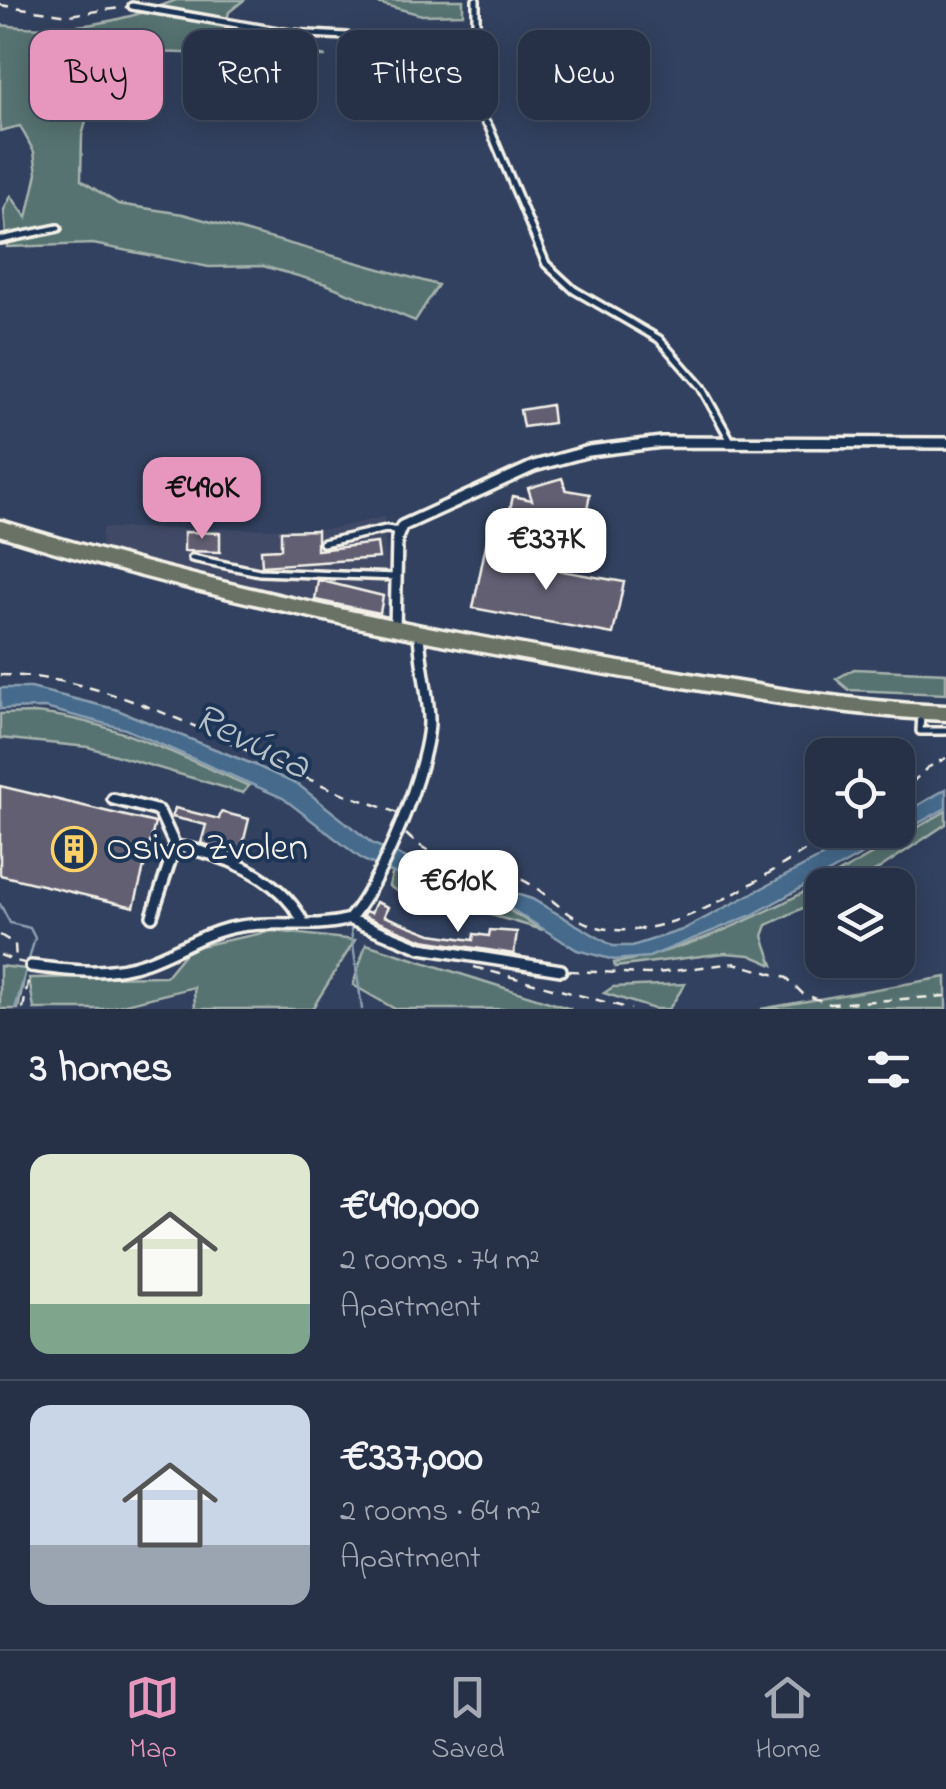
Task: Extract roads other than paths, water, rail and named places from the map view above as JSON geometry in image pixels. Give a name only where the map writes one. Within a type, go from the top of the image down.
[{"type":"main road","points":[[0,528],[223,592],[395,629],[779,696],[946,713]]},
{"type":"street","points":[[395,629],[399,532],[406,522],[518,473],[589,451],[662,442],[946,443]]},
{"type":"street","points":[[349,920],[376,877],[427,748],[429,718],[418,633]]},
{"type":"street","points":[[113,799],[159,811],[175,846],[152,916]]},
{"type":"street","points":[[175,846],[242,866],[262,877],[302,920]]},
{"type":"street","points":[[31,966],[84,973],[113,970],[144,963],[207,933],[302,920],[325,924],[349,920],[421,948],[561,970]]},
{"type":"lane","points":[[476,0],[476,30]]},
{"type":"lane","points":[[132,6],[289,33],[337,36]]},
{"type":"lane","points":[[484,120],[546,264],[574,290],[612,308],[658,339],[701,386],[732,444]]},
{"type":"lane","points":[[0,240],[58,228]]},
{"type":"lane","points":[[323,542],[386,529],[399,532]]},
{"type":"lane","points":[[192,558],[259,572],[396,578]]},
{"type":"lane","points":[[921,712],[920,731],[946,732]]},
{"type":"waterway","points":[[0,904],[10,923],[30,928],[35,938],[15,1009]]},
{"type":"waterway","points":[[351,930],[362,1009]]},
{"type":"place","name":"Osivo Zvolen","points":[[74,849]]},
{"type":"water label","name":"Revúca","points":[[251,743]]}]
